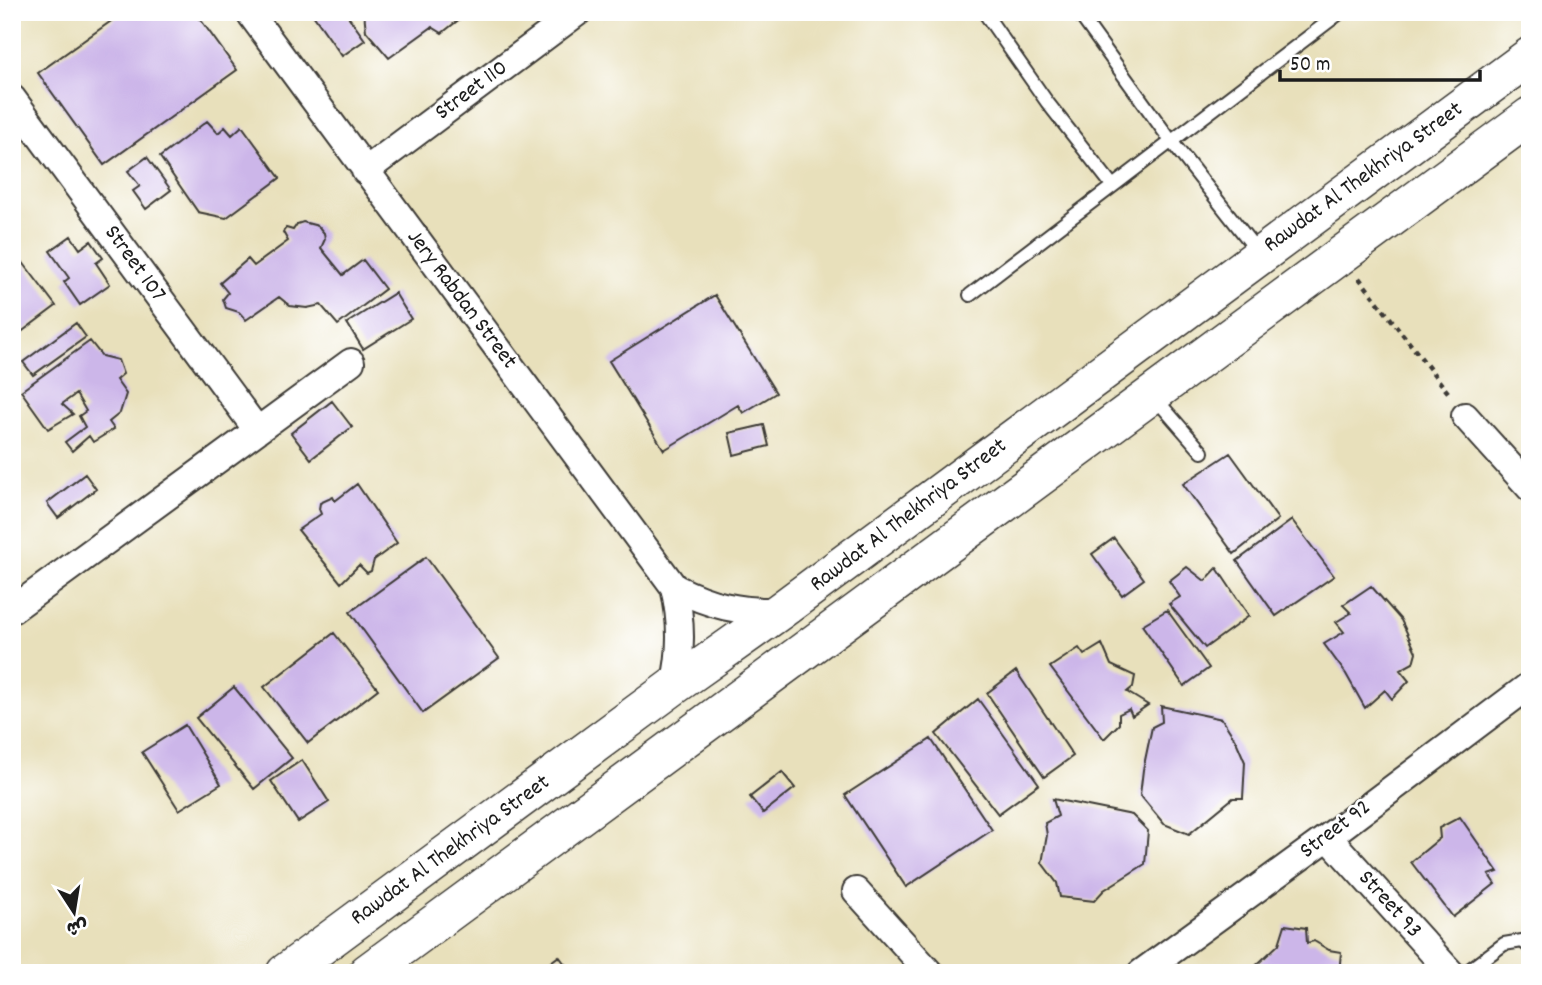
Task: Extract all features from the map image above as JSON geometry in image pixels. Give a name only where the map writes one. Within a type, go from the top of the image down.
[{"type":"street","name":"Jery Rabdan Street","points":[[249,12],[674,587],[682,636],[680,662],[674,686]]},
{"type":"street","name":"Street 110","points":[[365,171],[578,12]]},
{"type":"street","name":"Rawdat Al Thekhriya Street","points":[[285,973],[1530,56]]},
{"type":"street","name":"Street 107","points":[[12,98],[22,132],[257,430]]},
{"type":"street","name":"Rawdat Al Thekhriya Street","points":[[367,973],[1530,116]]},
{"type":"street","points":[[12,610],[351,362]]},
{"type":"street","points":[[1465,416],[1530,488]]},
{"type":"street","name":"Jery Rabdan Street","points":[[674,587],[699,600],[725,608],[752,612],[780,611]]},
{"type":"street","name":"Street 92","points":[[1141,973],[1530,685]]},
{"type":"street","name":"Street 93","points":[[1328,837],[1451,973]]},
{"type":"street","points":[[856,891],[930,973]]},
{"type":"lane","points":[[984,12],[1047,102],[1112,185]]},
{"type":"lane","points":[[1077,12],[1171,141],[1260,255]]},
{"type":"lane","points":[[970,295],[1342,12]]},
{"type":"lane","points":[[1152,395],[1202,452]]},
{"type":"lane","points":[[1465,973],[1504,944],[1522,941],[1530,947]]},
{"type":"path","points":[[1342,255],[1465,416]]},
{"type":"building","points":[[124,12],[195,12],[237,70],[104,165],[38,73]]},
{"type":"building","points":[[311,12],[345,12],[365,40],[342,56]]},
{"type":"building","points":[[364,12],[457,12],[461,18],[442,33],[432,27],[389,58],[366,31]]},
{"type":"building","points":[[207,121],[218,133],[225,127],[232,135],[242,126],[280,178],[226,218],[198,212],[160,157]]},
{"type":"building","points":[[147,157],[171,190],[146,209],[133,191],[140,186],[128,171]]},
{"type":"building","points":[[303,222],[318,226],[324,233],[325,239],[321,248],[343,275],[363,260],[385,289],[338,325],[321,305],[307,308],[290,306],[279,297],[246,320],[239,312],[226,308],[223,299],[228,293],[220,283],[248,259],[254,266],[288,241],[283,232],[286,228],[293,230],[297,224]]},
{"type":"building","points":[[71,236],[80,249],[91,241],[103,258],[96,263],[110,284],[80,305],[64,282],[69,278],[50,251]]},
{"type":"building","points":[[12,248],[56,306],[12,339]]},
{"type":"building","points":[[395,293],[411,319],[363,349],[347,323]]},
{"type":"building","points":[[715,295],[776,393],[743,413],[738,405],[664,450],[609,361]]},
{"type":"building","points":[[76,323],[86,337],[33,375],[23,362]]},
{"type":"building","points":[[90,341],[102,356],[118,360],[123,374],[116,380],[126,394],[120,413],[109,422],[114,429],[93,442],[89,436],[72,451],[65,442],[85,427],[79,416],[86,411],[76,394],[62,404],[73,414],[48,429],[21,391]]},
{"type":"building","points":[[332,401],[352,427],[311,459],[291,433]]},
{"type":"building","points":[[764,425],[769,446],[734,455],[729,433]]},
{"type":"building","points":[[1230,453],[1278,519],[1234,554],[1183,484]]},
{"type":"building","points":[[85,474],[96,489],[58,518],[47,503]]},
{"type":"building","points":[[357,484],[397,543],[374,560],[371,571],[367,573],[359,565],[341,583],[298,530],[321,514],[320,503],[333,497],[335,501]]},
{"type":"building","points":[[1292,520],[1334,576],[1276,616],[1237,561]]},
{"type":"building","points":[[1114,538],[1144,579],[1122,595],[1092,554]]},
{"type":"building","points":[[426,557],[499,658],[423,713],[350,612]]},
{"type":"building","points":[[1187,567],[1205,581],[1217,568],[1249,616],[1205,648],[1169,604],[1180,597],[1169,581]]},
{"type":"building","points":[[1371,586],[1401,620],[1416,652],[1413,663],[1400,670],[1409,681],[1392,699],[1385,690],[1365,708],[1346,674],[1324,644],[1344,632],[1336,622],[1351,613],[1343,605]]},
{"type":"building","points":[[1167,610],[1209,668],[1184,686],[1142,625]]},
{"type":"building","points":[[334,633],[378,689],[308,743],[264,687]]},
{"type":"building","points":[[1102,644],[1111,665],[1135,676],[1133,687],[1127,692],[1148,705],[1132,716],[1129,709],[1119,714],[1119,724],[1104,739],[1050,667],[1079,648],[1084,655]]},
{"type":"building","points":[[1016,671],[1073,756],[1044,777],[987,693]]},
{"type":"building","points":[[234,687],[292,758],[254,789],[196,718]]},
{"type":"building","points":[[978,699],[1039,784],[998,814],[936,734]]},
{"type":"building","points":[[1161,706],[1222,719],[1245,762],[1243,798],[1233,798],[1189,834],[1164,824],[1140,795],[1152,727],[1162,722]]},
{"type":"building","points":[[185,725],[221,784],[179,810],[142,752]]},
{"type":"building","points":[[931,739],[992,830],[906,887],[845,795]]},
{"type":"building","points":[[302,760],[329,802],[298,822],[271,781]]},
{"type":"building","points":[[782,772],[795,788],[763,813],[750,797]]},
{"type":"building","points":[[1053,799],[1132,815],[1148,831],[1145,864],[1104,890],[1094,901],[1060,897],[1057,883],[1042,863],[1047,835],[1045,823],[1058,816]]},
{"type":"building","points":[[1460,817],[1498,872],[1489,875],[1495,884],[1453,917],[1411,862],[1440,838],[1439,828]]},
{"type":"building","points":[[1285,925],[1306,928],[1307,943],[1314,941],[1329,950],[1341,952],[1343,973],[1248,973],[1279,944]]},
{"type":"building","points":[[559,956],[570,971],[536,973]]}]
